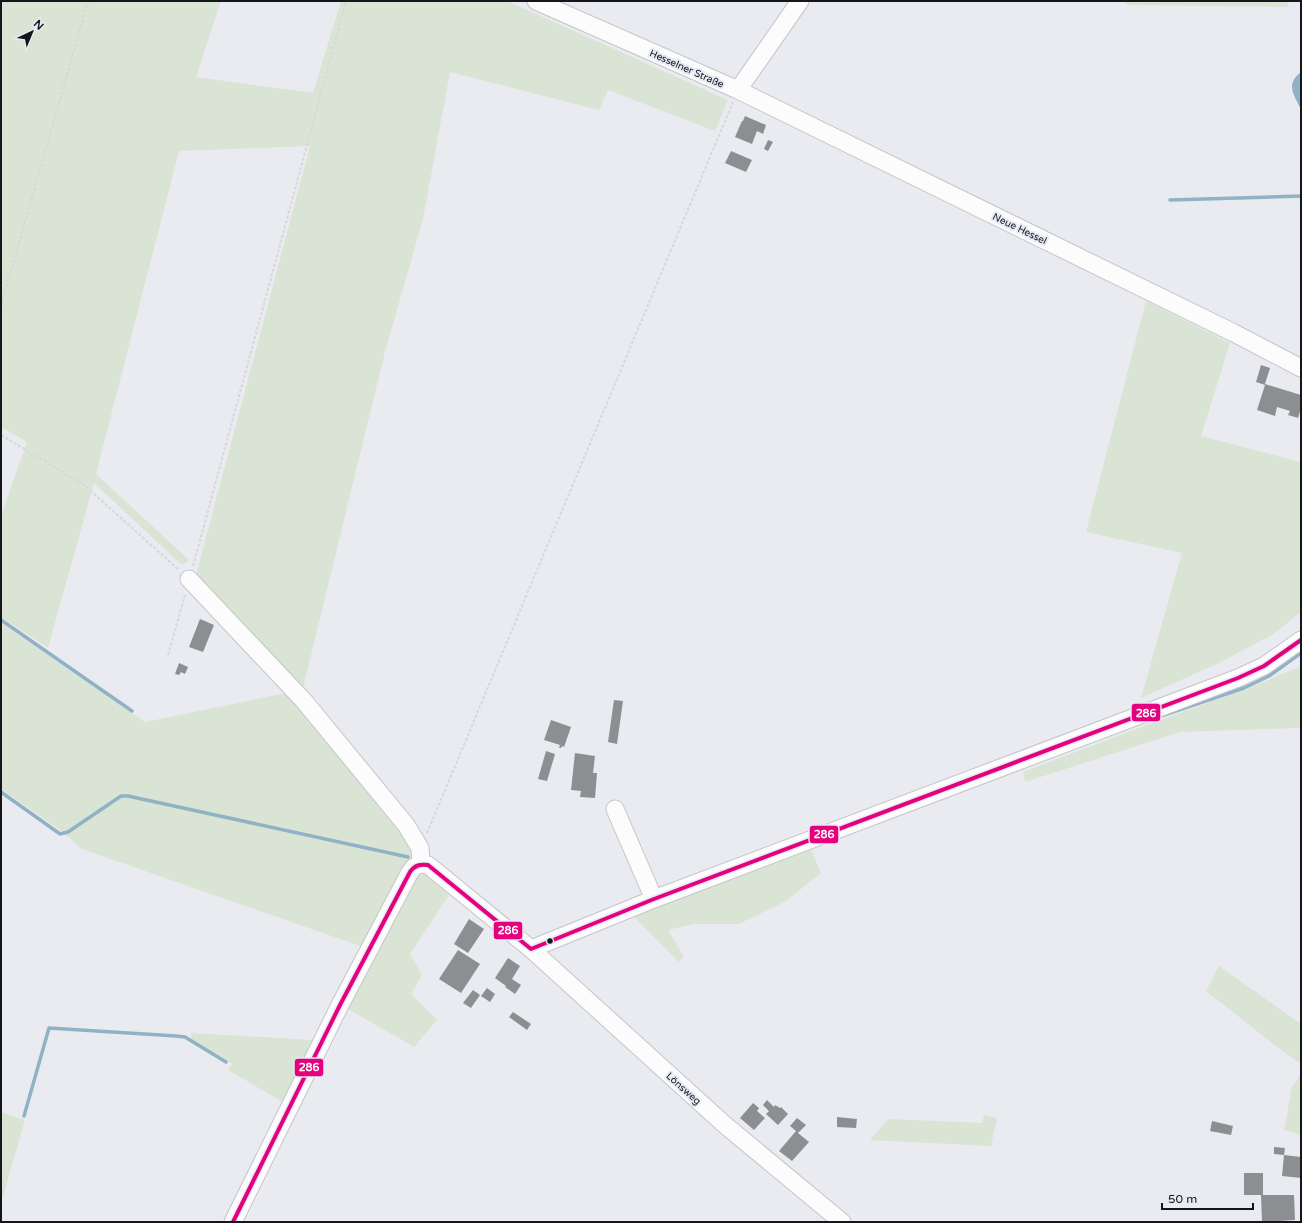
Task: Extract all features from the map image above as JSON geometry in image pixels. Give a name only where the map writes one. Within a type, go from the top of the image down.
[{"type":"street","name":"Hesselner Straße","points":[[536,1],[738,90]]},
{"type":"street","points":[[738,90],[800,1]]},
{"type":"street","name":"Neue Hessel","points":[[738,90],[1227,329],[1301,368]]},
{"type":"street","points":[[189,579],[304,701],[406,825],[420,856],[410,872],[344,998],[233,1222]]},
{"type":"street","points":[[531,950],[654,899],[1238,678],[1264,666],[1301,640]]},
{"type":"street","points":[[615,808],[654,899]]},
{"type":"street","name":"Lönsweg","points":[[420,856],[428,865],[531,950],[725,1125],[842,1222]]},
{"type":"path","points":[[1,306],[88,1]]},
{"type":"path","points":[[168,655],[346,1]]},
{"type":"path","points":[[420,856],[738,90]]},
{"type":"path","points":[[1,435],[84,485],[189,579]]},
{"type":"green space","points":[[1,1],[221,1],[196,77],[313,93],[341,1],[507,1],[728,100],[715,131],[608,90],[599,110],[450,72],[423,219],[385,352],[303,688],[196,575],[310,146],[179,151],[96,474],[189,560],[182,565],[94,483],[48,648],[1,617],[1,516],[27,442],[1,427]]},
{"type":"green space","points":[[1124,1],[1287,1],[1289,7],[1128,5]]},
{"type":"green space","points":[[1146,301],[1230,343],[1201,436],[1301,462],[1301,612],[1272,635],[1219,663],[1141,698],[1182,553],[1086,532]]},
{"type":"green space","points":[[1,623],[145,722],[286,693],[403,827],[412,859],[363,947],[82,849],[60,830],[1,789]]},
{"type":"green space","points":[[1301,666],[1301,729],[1180,732],[1025,782],[1023,772],[1244,690]]},
{"type":"green space","points":[[809,845],[821,873],[786,901],[739,924],[694,924],[668,930],[684,957],[679,962],[631,914]]},
{"type":"green space","points":[[426,874],[449,895],[410,954],[422,975],[411,994],[437,1020],[414,1047],[348,1009],[412,878]]},
{"type":"green space","points":[[1219,966],[1301,1024],[1301,1064],[1206,991]]},
{"type":"green space","points":[[191,1033],[313,1040],[283,1102],[228,1070],[232,1064],[191,1039]]},
{"type":"green space","points":[[1301,1074],[1301,1135],[1284,1130],[1292,1087]]},
{"type":"green space","points":[[1,1112],[25,1120],[1,1203]]},
{"type":"green space","points":[[984,1115],[997,1118],[991,1146],[870,1140],[888,1119],[982,1123]]},
{"type":"water","points":[[1301,72],[1301,109],[1292,90],[1292,85],[1296,76]]},
{"type":"building","points":[[745,116],[766,125],[763,134],[757,131],[752,144],[735,137]]},
{"type":"building","points":[[768,140],[773,142],[768,151],[764,149]]},
{"type":"building","points":[[731,151],[752,160],[746,172],[725,163]]},
{"type":"building","points":[[1261,365],[1270,368],[1265,384],[1301,395],[1301,408],[1298,418],[1288,415],[1290,411],[1277,407],[1275,416],[1257,410],[1265,385],[1256,382]]},
{"type":"building","points":[[200,619],[214,625],[203,652],[189,647]]},
{"type":"building","points":[[179,663],[188,667],[185,674],[181,672],[179,675],[175,674]]},
{"type":"building","points":[[614,700],[623,701],[617,744],[608,742]]},
{"type":"building","points":[[551,720],[571,727],[564,747],[562,746],[559,748],[560,745],[544,740]]},
{"type":"building","points":[[546,751],[555,754],[547,781],[538,779]]},
{"type":"building","points":[[575,753],[595,756],[593,773],[597,773],[595,798],[580,797],[581,791],[571,790]]},
{"type":"building","points":[[469,919],[484,929],[468,953],[454,944]]},
{"type":"building","points":[[458,950],[480,964],[461,993],[439,979]]},
{"type":"building","points":[[508,958],[520,966],[512,979],[521,985],[515,994],[495,978]]},
{"type":"building","points":[[487,988],[495,994],[490,1002],[481,996]]},
{"type":"building","points":[[473,990],[480,995],[471,1008],[463,1003]]},
{"type":"building","points":[[513,1012],[531,1024],[527,1030],[509,1017]]},
{"type":"building","points":[[767,1100],[774,1107],[775,1105],[780,1108],[781,1107],[788,1114],[778,1125],[766,1114],[769,1111],[763,1105]]},
{"type":"building","points":[[753,1103],[759,1108],[757,1111],[765,1118],[754,1130],[740,1118]]},
{"type":"building","points":[[837,1117],[857,1119],[856,1128],[837,1127]]},
{"type":"building","points":[[797,1118],[806,1125],[798,1133],[809,1142],[792,1161],[779,1151],[796,1131],[790,1126]]},
{"type":"building","points":[[1212,1121],[1233,1126],[1231,1135],[1210,1131]]},
{"type":"building","points":[[1274,1147],[1285,1148],[1284,1155],[1274,1154]]},
{"type":"building","points":[[1284,1155],[1301,1157],[1301,1178],[1282,1176]]},
{"type":"building","points":[[1244,1173],[1263,1173],[1263,1195],[1294,1195],[1295,1220],[1262,1222],[1261,1195],[1244,1195]]},
{"type":"waterway","points":[[1170,200],[1301,196]]},
{"type":"waterway","points":[[1,620],[132,711]]},
{"type":"waterway","points":[[1152,719],[1244,688],[1269,676],[1301,653]]},
{"type":"waterway","points":[[1,792],[60,834],[68,832],[121,796],[128,796],[408,857]]},
{"type":"waterway","points":[[24,1116],[49,1028],[185,1037],[226,1062]]},
{"type":"transit line","name":"286","points":[[233,1222],[340,1005],[410,872],[416,866],[428,865],[531,949],[654,899],[1238,678],[1264,666],[1301,640]]}]
